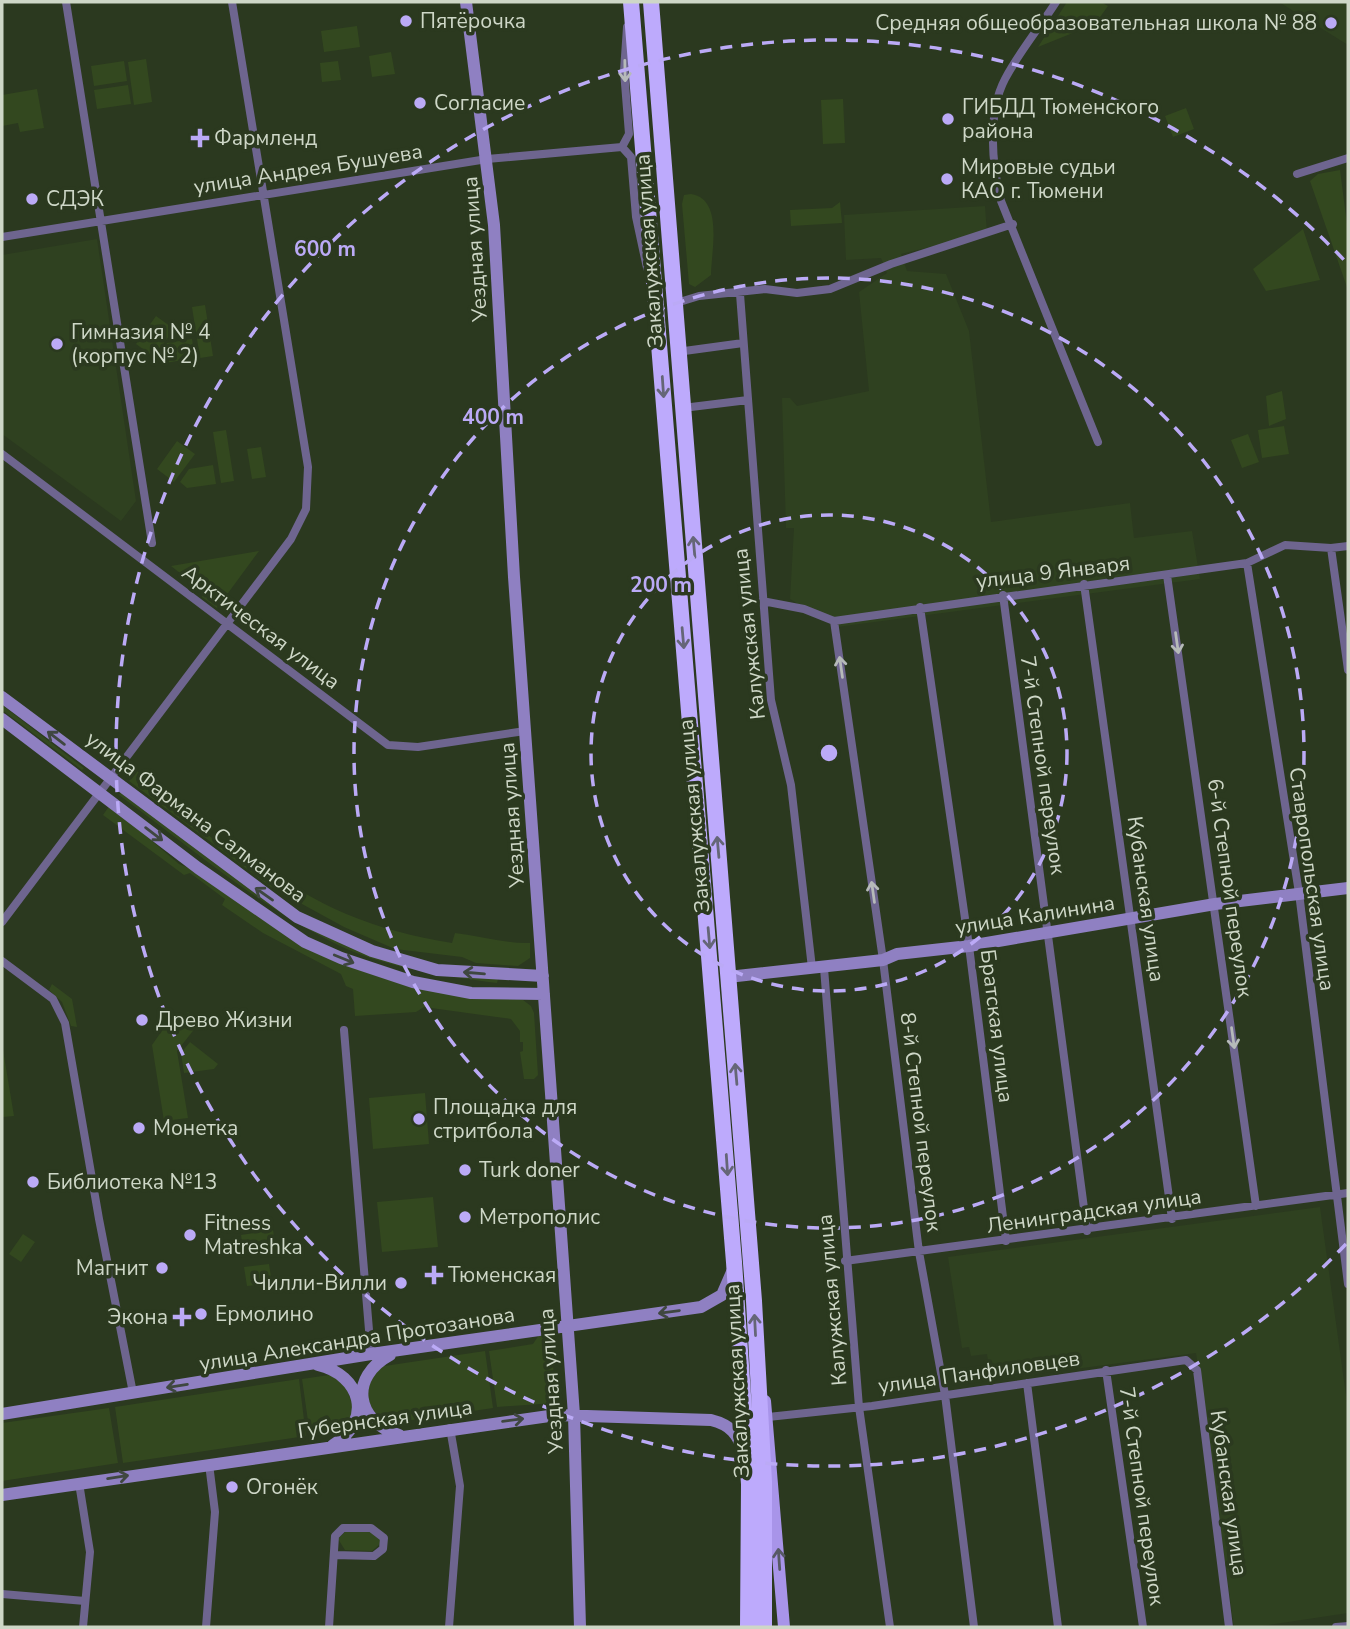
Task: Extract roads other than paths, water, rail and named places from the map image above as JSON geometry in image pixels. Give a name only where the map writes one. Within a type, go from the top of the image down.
[{"type":"highway","name":"Закалужская улица","points":[[651,2],[758,1372],[764,1482],[764,1627]]},
{"type":"highway","points":[[631,3],[734,1262],[748,1466],[748,1627]]},
{"type":"main road","points":[[758,1372],[768,1417],[784,1627]]},
{"type":"street","points":[[66,2],[152,542]]},
{"type":"street","points":[[2,922],[228,625],[301,524],[308,490],[307,467],[232,2]]},
{"type":"street","name":"Уездная улица","points":[[466,2],[494,225],[525,731],[574,1415],[580,1627]]},
{"type":"street","points":[[1056,2],[1004,80],[995,109],[995,170],[1001,201],[1013,225],[1098,442]]},
{"type":"street","points":[[631,3],[624,71],[629,134],[622,147],[631,157],[643,256],[656,293]]},
{"type":"street","name":"улица Андрея Бушуева","points":[[2,237],[487,159],[622,147]]},
{"type":"street","points":[[1297,174],[1348,158]]},
{"type":"street","points":[[673,304],[699,296],[740,294],[765,289],[797,293],[830,289],[891,264],[1013,225]]},
{"type":"street","name":"Калужская улица","points":[[740,294],[771,700],[791,785],[818,968],[859,1407],[890,1627]]},
{"type":"street","points":[[677,352],[743,343]]},
{"type":"street","points":[[683,408],[748,400]]},
{"type":"street","name":"Арктическая улица","points":[[2,454],[395,747],[525,731]]},
{"type":"street","name":"улица 9 Января","points":[[834,621],[1003,595],[1247,563],[1285,545],[1331,548],[1348,546]]},
{"type":"street","points":[[1331,548],[1348,670]]},
{"type":"street","name":"Ставропольская улица","points":[[1247,563],[1298,893],[1348,1284]]},
{"type":"street","name":"6-й Степной переулок","points":[[1167,575],[1256,1206]]},
{"type":"street","name":"Кубанская улица","points":[[1084,584],[1172,1219]]},
{"type":"street","name":"7-й Степной переулок","points":[[1003,595],[1087,1231]]},
{"type":"street","points":[[762,601],[804,609],[834,621]]},
{"type":"street","name":"Братская улица","points":[[920,607],[969,946],[1006,1241]]},
{"type":"street","name":"8-й Степной переулок","points":[[834,621],[883,960],[919,1252],[945,1395],[974,1627]]},
{"type":"street","name":"улица Фармана Салманова","points":[[2,697],[297,917],[340,939],[437,970],[543,976]]},
{"type":"street","name":"улица Фармана Салманова","points":[[2,719],[262,915],[305,942],[341,958],[413,982],[471,993],[544,994]]},
{"type":"street","name":"улица Калинина","points":[[728,977],[883,960],[897,954],[969,946],[1215,904],[1348,888]]},
{"type":"street","points":[[2,961],[53,999],[65,1023],[133,1393]]},
{"type":"street","points":[[344,1030],[372,1354]]},
{"type":"street","name":"Ленинградская улица","points":[[845,1261],[1087,1231],[1348,1193]]},
{"type":"street","name":"улица Александра Протозанова","points":[[2,1414],[372,1354],[701,1307],[722,1295],[728,1285],[734,1262]]},
{"type":"street","points":[[397,1351],[372,1368],[364,1381],[362,1396],[373,1422],[385,1431],[402,1436]]},
{"type":"street","name":"улица Панфиловцев","points":[[768,1417],[859,1407],[1186,1360],[1193,1365]]},
{"type":"street","points":[[314,1364],[343,1374],[356,1396],[356,1421],[342,1439],[330,1447]]},
{"type":"street","name":"Кубанская улица","points":[[1193,1365],[1196,1370],[1229,1627]]},
{"type":"street","name":"7-й Степной переулок","points":[[1106,1370],[1143,1627]]},
{"type":"street","points":[[1027,1383],[1058,1627]]},
{"type":"street","name":"Губернская улица","points":[[2,1495],[450,1428],[574,1415],[711,1420],[725,1423],[734,1431],[748,1466]]},
{"type":"street","points":[[449,1627],[460,1486],[450,1428]]},
{"type":"street","points":[[206,1627],[215,1512],[209,1464]]},
{"type":"street","points":[[79,1483],[90,1552],[83,1627]]},
{"type":"street","points":[[329,1627],[335,1535],[343,1528],[371,1528],[384,1538],[383,1549],[374,1556],[334,1555]]},
{"type":"street","points":[[2,1594],[85,1601]]},
{"type":"street","points":[[1336,1627],[1348,1626]]},
{"type":"place","name":"Пятёрочка","points":[[406,21]]},
{"type":"place","name":"Средняя общеобразовательная школа № 88","points":[[1331,23]]},
{"type":"place","name":"Согласие","points":[[420,103]]},
{"type":"place","name":"ГИБДД Тюменского района","points":[[948,119]]},
{"type":"place","name":"Фармленд","points":[[200,138]]},
{"type":"place","name":"Мировые судьи КАО г. Тюмени","points":[[947,179]]},
{"type":"place","name":"СДЭК","points":[[32,199]]},
{"type":"place","name":"Гимназия № 4 (корпус № 2)","points":[[57,344]]},
{"type":"place","name":"Древо Жизни","points":[[142,1020]]},
{"type":"place","name":"Площадка для стритбола","points":[[419,1119]]},
{"type":"place","name":"Монетка","points":[[139,1128]]},
{"type":"place","name":"Turk doner","points":[[465,1170]]},
{"type":"place","name":"Библиотека №13","points":[[33,1182]]},
{"type":"place","name":"Метрополис","points":[[465,1217]]},
{"type":"place","name":"Fitness Matreshka","points":[[190,1235]]},
{"type":"place","name":"Магнит","points":[[162,1268]]},
{"type":"place","name":"Тюменская","points":[[434,1275]]},
{"type":"place","name":"Чилли-Вилли","points":[[401,1283]]},
{"type":"place","name":"Ермолино","points":[[201,1314]]},
{"type":"place","name":"Экона","points":[[182,1317]]},
{"type":"place","name":"Огонёк","points":[[232,1487]]}]
